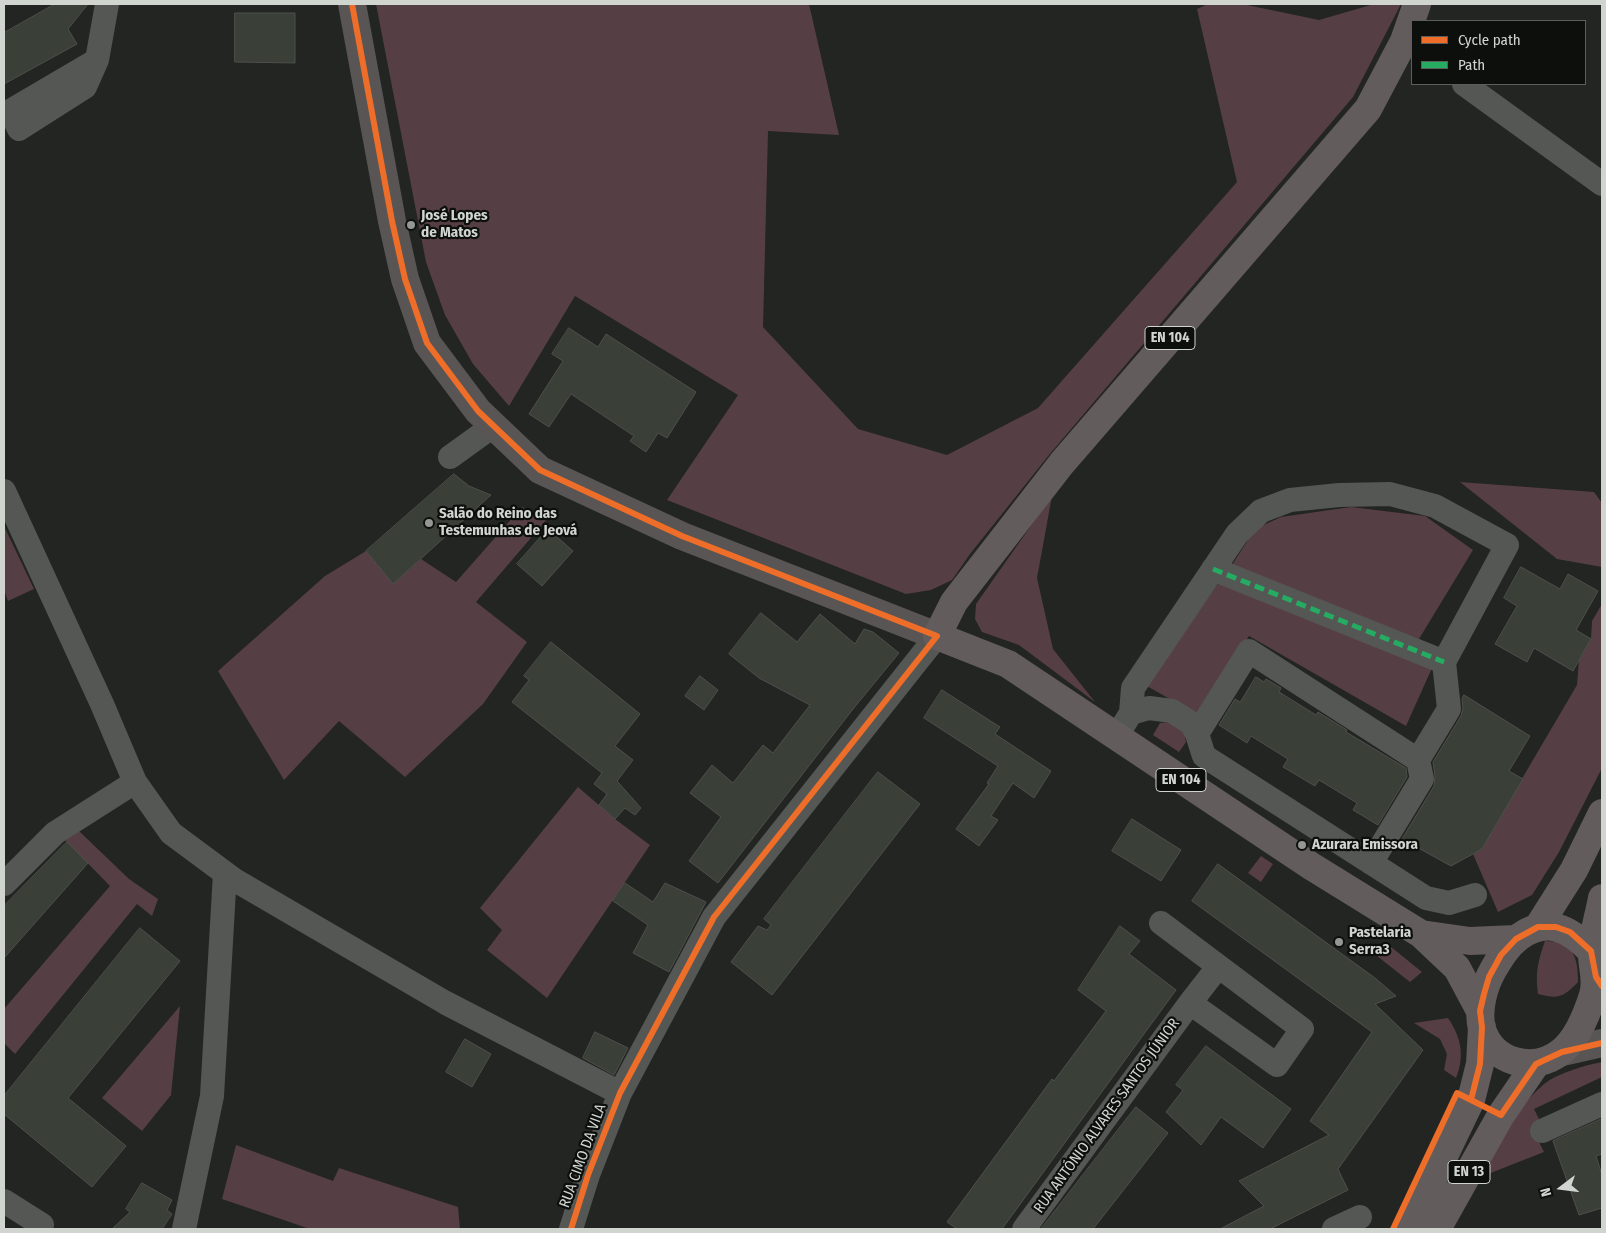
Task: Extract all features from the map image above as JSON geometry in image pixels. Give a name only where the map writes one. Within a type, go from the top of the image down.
[{"type":"main road","name":"EN 104","points":[[1413,20],[1417,4]]},
{"type":"main road","name":"EN 104","points":[[1411,31],[1408,44],[1368,109],[1062,463],[954,602],[937,636],[1008,664],[1311,866],[1421,934],[1456,968],[1481,1019]]},
{"type":"main road","name":"EN 13","points":[[1410,1229],[1471,1100],[1480,1064],[1481,1019],[1489,977],[1501,955],[1527,933],[1574,870],[1602,813]]},
{"type":"main road","points":[[1481,1019],[1489,1043],[1500,1054],[1520,1063],[1536,1064],[1562,1052],[1573,1040],[1594,993],[1602,898]]},
{"type":"main road","points":[[1527,933],[1556,928],[1570,932],[1596,971]]},
{"type":"main road","name":"EN 104","points":[[1421,934],[1470,941],[1527,933]]},
{"type":"main road","name":"EN 13","points":[[1436,1229],[1501,1114],[1536,1064]]},
{"type":"street","points":[[97,60],[107,4]]},
{"type":"street","points":[[352,4],[392,222],[405,278],[427,343],[478,411],[540,470],[682,536],[937,636]]},
{"type":"street","points":[[1465,85],[1602,184]]},
{"type":"street","points":[[450,457],[493,426]]},
{"type":"street","points":[[4,491],[102,704],[135,782],[171,833],[225,873],[446,1003],[620,1092]]},
{"type":"street","points":[[1116,737],[1131,713],[1133,688],[1236,534],[1261,511],[1290,500],[1339,495],[1390,494],[1435,506],[1507,544],[1444,662],[1448,709],[1418,760],[1422,779],[1371,863]]},
{"type":"street","points":[[1212,569],[1444,662]]},
{"type":"street","name":"RUA CIMO DA VILA","points":[[571,1229],[588,1174],[620,1092],[714,917],[937,636]]},
{"type":"street","points":[[1197,734],[1249,651],[1418,760]]},
{"type":"street","points":[[1131,713],[1149,708],[1172,711],[1191,723],[1197,734],[1204,756],[1426,898],[1449,903],[1475,894]]},
{"type":"street","points":[[4,884],[55,833],[135,782]]},
{"type":"street","points":[[184,1229],[212,1096],[225,873]]},
{"type":"street","name":"RUA ANTÓNIO ALVARES SANTOS JÚNIOR","points":[[1161,924],[1302,1029],[1277,1065],[1190,1003]]},
{"type":"street","name":"RUA ANTÓNIO ALVARES SANTOS JÚNIOR","points":[[1024,1229],[1218,967]]},
{"type":"street","points":[[1562,1052],[1602,1043]]},
{"type":"street","points":[[1542,1132],[1602,1104]]},
{"type":"street","points":[[4,1201],[42,1225]]},
{"type":"street","points":[[1334,1229],[1360,1217]]},
{"type":"shaded area","points":[[376,4],[809,4],[839,135],[768,131],[763,327],[858,429],[947,455],[1038,408],[1237,182],[1197,9],[1208,4],[1242,4],[1319,20],[1374,4],[1401,4],[1353,97],[1049,455],[970,554],[952,580],[931,590],[906,594],[667,500],[738,395],[575,296],[509,406],[473,364],[445,315],[426,262]]},
{"type":"shaded area","points":[[1460,482],[1594,492],[1602,503],[1602,567],[1557,559]]},
{"type":"shaded area","points":[[1052,496],[1037,578],[1053,649],[1095,702],[1019,645],[982,632],[975,619],[976,604]]},
{"type":"shaded area","points":[[522,507],[548,518],[476,602],[527,642],[483,704],[405,777],[339,721],[284,780],[218,671],[325,576],[366,551],[393,583],[421,559],[456,582]]},
{"type":"shaded area","points":[[1351,507],[1425,516],[1473,550],[1419,639],[1230,568],[1255,529],[1281,517]]},
{"type":"shaded area","points":[[4,526],[34,589],[8,601],[4,590]]},
{"type":"shaded area","points":[[1220,581],[1432,668],[1406,726],[1249,636],[1198,715],[1145,685]]},
{"type":"shaded area","points":[[1602,604],[1602,768],[1559,852],[1532,895],[1498,912],[1473,854],[1482,849],[1577,685],[1579,660],[1591,639],[1592,621]]},
{"type":"shaded area","points":[[1172,722],[1183,729],[1186,742],[1179,752],[1153,735],[1160,723]]},
{"type":"shaded area","points":[[578,787],[615,819],[650,845],[547,998],[487,950],[502,930],[480,908]]},
{"type":"shaded area","points":[[79,831],[129,879],[158,899],[152,916],[137,904],[15,1054],[4,1043],[4,1009],[110,886],[65,840]]},
{"type":"shaded area","points":[[1261,856],[1273,864],[1261,882],[1248,873]]},
{"type":"shaded area","points":[[1545,941],[1562,944],[1568,948],[1572,952],[1577,965],[1578,982],[1560,996],[1538,994],[1538,967]]},
{"type":"shaded area","points":[[1385,942],[1422,972],[1410,982],[1377,956]]},
{"type":"shaded area","points":[[180,1006],[171,1095],[142,1131],[102,1098]]},
{"type":"shaded area","points":[[1448,1018],[1459,1040],[1461,1054],[1456,1078],[1444,1070],[1447,1054],[1440,1039],[1414,1023]]},
{"type":"shaded area","points":[[1602,1062],[1602,1077],[1534,1109],[1542,1125],[1533,1130],[1544,1152],[1483,1176],[1508,1128],[1532,1095],[1547,1082],[1562,1074]]},
{"type":"shaded area","points":[[236,1145],[333,1181],[339,1168],[458,1207],[460,1229],[310,1229],[222,1199]]},
{"type":"building","points":[[55,4],[88,4],[68,29],[77,44],[4,84],[4,33]]},
{"type":"building","points":[[235,13],[295,13],[295,63],[235,62]]},
{"type":"building","points":[[569,328],[598,347],[606,334],[696,392],[667,438],[658,433],[646,452],[630,441],[634,436],[571,394],[549,427],[529,414],[563,361],[552,354]]},
{"type":"building","name":"Salão do Reino das Testemunhas de Jeová","points":[[454,474],[469,486],[491,495],[393,584],[366,551]]},
{"type":"building","points":[[548,529],[573,551],[542,586],[517,564]]},
{"type":"building","points":[[1521,567],[1560,589],[1568,574],[1598,591],[1576,630],[1591,639],[1573,671],[1534,648],[1527,662],[1495,644],[1517,606],[1504,598]]},
{"type":"building","points":[[761,613],[797,642],[820,614],[855,644],[864,629],[873,632],[899,653],[853,709],[718,883],[689,861],[721,817],[690,793],[712,765],[733,783],[763,745],[773,753],[810,705],[759,678],[729,654]]},
{"type":"building","points":[[551,642],[640,714],[615,746],[633,760],[617,781],[641,808],[635,815],[625,808],[615,819],[599,805],[607,794],[594,784],[602,773],[512,702],[529,680],[524,676]]},
{"type":"building","points":[[700,676],[718,690],[704,710],[685,696]]},
{"type":"building","points":[[1256,677],[1264,682],[1266,679],[1281,688],[1279,692],[1316,715],[1318,712],[1347,730],[1346,732],[1406,768],[1407,777],[1378,825],[1353,810],[1357,803],[1319,780],[1315,786],[1283,767],[1288,759],[1251,736],[1247,743],[1219,725],[1235,699],[1240,702]]},
{"type":"building","points":[[942,690],[1000,727],[995,734],[1051,771],[1034,798],[1013,783],[991,816],[998,820],[979,846],[956,829],[989,784],[987,783],[998,766],[924,718]]},
{"type":"building","points":[[1464,695],[1530,736],[1509,771],[1523,779],[1482,849],[1451,866],[1402,839],[1434,786],[1433,762],[1461,716]]},
{"type":"building","points":[[878,772],[920,804],[772,995],[731,962],[758,926],[767,930],[771,925],[764,919]]},
{"type":"building","points":[[1132,819],[1181,850],[1161,881],[1112,851]]},
{"type":"building","points":[[67,842],[88,863],[4,958],[4,906]]},
{"type":"building","points":[[1218,864],[1375,978],[1396,996],[1375,1004],[1423,1050],[1338,1169],[1348,1190],[1270,1229],[1220,1229],[1264,1206],[1239,1181],[1329,1135],[1310,1121],[1372,1032],[1192,901]]},
{"type":"building","points":[[625,883],[653,902],[665,883],[706,902],[669,972],[633,953],[648,925],[613,901]]},
{"type":"building","points":[[1120,926],[1140,941],[1129,954],[1176,990],[1002,1229],[957,1229],[947,1222],[1052,1079],[1054,1081],[1106,1011],[1078,990]]},
{"type":"building","points":[[140,928],[180,961],[68,1098],[126,1146],[92,1187],[4,1114],[4,1096]]},
{"type":"building","points":[[595,1032],[628,1048],[614,1075],[583,1058]]},
{"type":"building","points":[[465,1039],[491,1054],[472,1087],[446,1072]]},
{"type":"building","points":[[1206,1046],[1291,1109],[1263,1148],[1221,1117],[1201,1145],[1166,1112],[1183,1090],[1176,1085]]},
{"type":"building","points":[[1136,1107],[1168,1133],[1140,1169],[1093,1229],[1041,1229]]},
{"type":"building","points":[[1602,1119],[1602,1154],[1596,1156],[1602,1175],[1602,1208],[1579,1215],[1553,1141]]},
{"type":"building","points":[[142,1183],[172,1200],[167,1210],[172,1214],[162,1229],[112,1229],[130,1212],[126,1209]]},
{"type":"marked path","points":[[1213,569],[1444,662]]},
{"type":"cycle path","points":[[352,4],[392,221],[405,279],[427,343],[478,411],[540,470],[682,536],[937,636],[714,917],[620,1093],[588,1175],[571,1229]]},
{"type":"cycle path","points":[[1471,1100],[1480,1064],[1482,1027],[1480,1011],[1484,994],[1489,977],[1501,955],[1516,939],[1538,927],[1556,927],[1570,932],[1591,951],[1596,977],[1602,986]]},
{"type":"cycle path","points":[[1393,1229],[1457,1093],[1501,1115],[1536,1064],[1562,1052],[1602,1043]]},
{"type":"place","name":"José Lopes de Matos","points":[[411,225]]},
{"type":"place","name":"Salão do Reino das Testemunhas de Jeová","points":[[429,523]]},
{"type":"place","name":"Azurara Emissora","points":[[1302,845]]},
{"type":"place","name":"Pastelaria Serra3","points":[[1339,942]]}]
